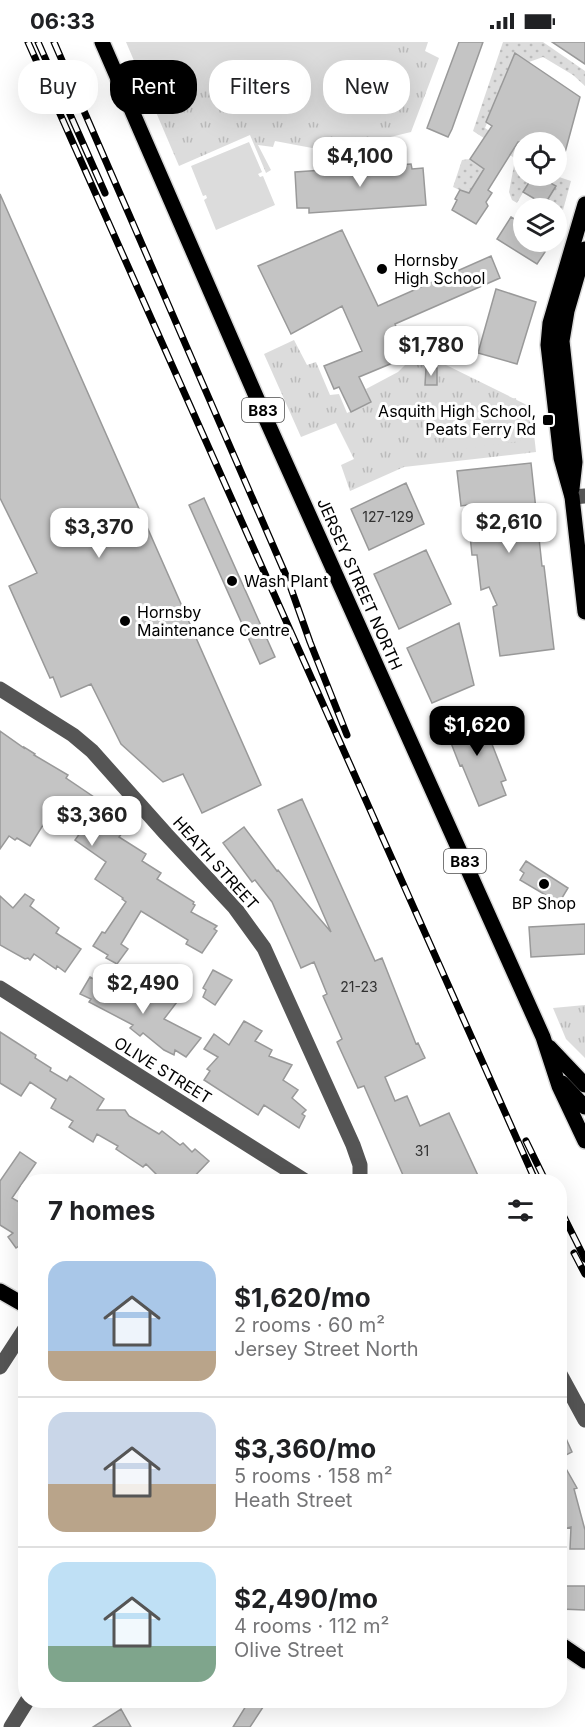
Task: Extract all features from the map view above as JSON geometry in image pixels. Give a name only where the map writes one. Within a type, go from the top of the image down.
[{"type":"main road","name":"JERSEY STREET NORTH","points":[[102,42],[265,417],[543,1037],[566,1103],[585,1141]]},
{"type":"main road","points":[[578,497],[561,458],[548,336],[552,314],[585,204]]},
{"type":"main road","points":[[585,249],[567,311],[562,341],[578,497],[585,612]]},
{"type":"main road","name":"B83","points":[[543,1037],[549,1047],[585,1085]]},
{"type":"main road","name":"B83","points":[[552,1066],[562,1082],[585,1107]]},
{"type":"main road","points":[[0,1291],[18,1301]]},
{"type":"main road","points":[[567,1648],[585,1660]]},
{"type":"street","name":"HEATH STREET","points":[[0,689],[73,735],[92,752],[236,908],[264,948],[353,1145],[360,1165],[360,1174]]},
{"type":"street","name":"OLIVE STREET","points":[[0,988],[294,1174]]},
{"type":"street","points":[[0,1366],[18,1339]]},
{"type":"street","points":[[567,1387],[585,1420]]},
{"type":"street","points":[[11,1727],[23,1708]]},
{"type":"green space","points":[[126,42],[428,42],[425,51],[439,58],[411,132],[374,141],[312,148],[275,141],[273,147],[258,145],[271,170],[266,173],[250,135],[179,166],[157,114],[197,114],[197,60],[134,60]]},
{"type":"green space","points":[[141,42],[399,42],[392,60],[323,60],[323,114],[371,114],[361,139],[291,114],[311,114],[311,60],[209,60],[209,85],[197,80],[197,60],[146,60]]},
{"type":"green space","points":[[503,42],[543,42],[585,71],[585,86],[573,75],[543,57],[529,62],[515,53],[485,128],[513,147],[513,157],[473,131]]},
{"type":"green space","points":[[249,142],[262,172],[258,174],[260,177],[263,176],[275,205],[216,230],[204,200],[207,198],[206,195],[203,196],[191,166]]},
{"type":"green space","points":[[470,159],[484,169],[475,197],[453,187],[462,160]]},
{"type":"green space","points":[[513,171],[513,186],[527,186],[520,198],[513,198],[513,201],[509,192]]},
{"type":"green space","points":[[567,180],[571,181],[566,198],[549,198],[556,186],[567,186]]},
{"type":"green space","points":[[294,340],[307,365],[316,362],[330,395],[339,394],[347,413],[371,402],[366,389],[398,372],[409,361],[442,363],[531,407],[536,452],[404,467],[350,491],[341,465],[354,459],[336,423],[301,437],[264,354]]},
{"type":"green space","points":[[516,398],[521,441],[446,451],[441,409]]},
{"type":"green space","points":[[585,1005],[585,1058],[566,1039],[553,1008]]},
{"type":"building","points":[[459,42],[483,42],[448,137],[427,128]]},
{"type":"building","points":[[552,42],[585,42],[585,64]]},
{"type":"building","points":[[515,53],[580,97],[567,145],[567,132],[513,132],[513,150],[488,190],[492,193],[486,202],[488,206],[476,224],[452,210],[460,190],[469,193],[484,169],[470,159],[492,126],[486,122]]},
{"type":"building","points":[[411,164],[412,169],[423,168],[426,205],[309,213],[309,208],[297,208],[295,172]]},
{"type":"building","points":[[527,186],[556,186],[549,198],[533,198],[523,192]]},
{"type":"building","name":"Hornsby Maintenance Centre","points":[[0,194],[261,785],[202,813],[183,774],[163,782],[121,744],[91,684],[61,697],[53,677],[50,678],[9,586],[37,573],[0,498]]},
{"type":"building","points":[[511,217],[513,218],[513,249],[497,239]]},
{"type":"building","points":[[342,230],[378,306],[491,256],[500,278],[395,324],[407,357],[359,377],[371,402],[351,412],[339,387],[334,389],[324,366],[362,351],[342,306],[291,334],[258,266]]},
{"type":"building","points":[[518,252],[545,252],[537,264]]},
{"type":"building","points":[[496,289],[536,302],[517,364],[478,353]]},
{"type":"building","points":[[426,368],[437,368],[437,385],[425,385]]},
{"type":"building","points":[[531,463],[554,649],[500,656],[493,607],[497,605],[489,587],[481,590],[477,555],[472,555],[467,505],[461,506],[457,471]]},
{"type":"building","points":[[406,483],[424,524],[369,550],[351,509]]},
{"type":"building","name":"Wash Plant","points":[[204,498],[275,657],[260,664],[189,505]]},
{"type":"building","points":[[426,550],[451,604],[399,629],[374,574]]},
{"type":"building","points":[[459,623],[474,685],[432,703],[407,648]]},
{"type":"building","points":[[479,711],[506,780],[501,782],[506,795],[479,806],[444,725]]},
{"type":"building","points":[[0,731],[68,775],[66,778],[94,797],[92,802],[121,822],[117,828],[123,832],[119,837],[146,854],[142,861],[161,873],[157,879],[194,902],[195,905],[191,912],[217,926],[214,929],[217,931],[202,953],[186,944],[188,940],[141,911],[121,944],[128,949],[117,964],[93,946],[102,932],[105,933],[126,902],[95,879],[106,862],[75,840],[83,829],[62,816],[53,831],[43,825],[30,846],[9,836],[0,849]]},
{"type":"building","points":[[302,799],[375,961],[382,958],[416,1044],[418,1043],[425,1058],[385,1077],[395,1101],[407,1096],[420,1126],[449,1113],[477,1174],[402,1174],[364,1086],[358,1088],[337,1042],[342,1039],[323,996],[327,994],[314,962],[301,968],[272,902],[255,880],[252,882],[223,843],[244,827],[277,871],[331,932],[278,810]]},
{"type":"building","name":"BP Shop","points":[[526,861],[568,888],[559,903],[520,880],[524,873],[520,870]]},
{"type":"building","points":[[25,894],[34,900],[30,906],[59,928],[56,933],[81,949],[65,972],[57,966],[56,969],[34,954],[30,960],[25,959],[0,945],[0,896],[13,908]]},
{"type":"building","points":[[585,924],[585,954],[531,957],[529,927]]},
{"type":"building","points":[[213,970],[232,980],[215,1005],[203,997],[206,990],[203,988]]},
{"type":"building","points":[[90,977],[118,993],[125,983],[152,999],[159,990],[177,1002],[164,1019],[201,1038],[186,1057],[175,1050],[174,1055],[164,1050],[143,1033],[140,1036],[130,1028],[133,1025],[89,1002],[91,999],[80,994]]},
{"type":"building","points":[[244,1021],[262,1031],[255,1041],[272,1050],[269,1056],[292,1065],[283,1080],[298,1090],[292,1098],[306,1110],[302,1114],[305,1116],[299,1128],[264,1105],[258,1115],[204,1080],[210,1071],[207,1069],[218,1057],[204,1049],[214,1034],[229,1045]]},
{"type":"building","points":[[0,1032],[36,1055],[35,1058],[51,1068],[50,1071],[67,1081],[70,1076],[104,1099],[97,1110],[125,1110],[129,1116],[159,1134],[162,1131],[180,1145],[183,1143],[192,1152],[195,1149],[209,1161],[197,1174],[156,1174],[146,1164],[143,1167],[116,1149],[118,1146],[97,1134],[93,1142],[69,1127],[73,1121],[51,1108],[56,1099],[30,1082],[21,1096],[0,1083]]},
{"type":"building","points":[[20,1152],[36,1163],[28,1174],[18,1174],[18,1189],[12,1198],[18,1201],[18,1247],[16,1248],[8,1237],[13,1233],[0,1225],[0,1181]]},
{"type":"building","points":[[567,1441],[572,1452],[567,1454]]},
{"type":"building","points":[[567,1470],[577,1488],[574,1489],[585,1530],[585,1549],[570,1549],[571,1527],[567,1528]]},
{"type":"building","points":[[567,1586],[585,1586],[585,1610],[567,1609]]},
{"type":"building","points":[[245,1708],[262,1708],[250,1727],[233,1727]]},
{"type":"building","points":[[121,1709],[131,1727],[93,1727]]},
{"type":"railway","points":[[28,42],[532,1174]]},
{"type":"railway","points":[[38,42],[105,193]]},
{"type":"railway","points":[[54,42],[288,580],[347,735]]},
{"type":"railway","points":[[526,1141],[542,1174]]},
{"type":"railway","points":[[567,1223],[585,1259]]},
{"type":"railway","points":[[574,1253],[585,1274]]},
{"type":"place","name":"Hornsby High School","points":[[382,269]]},
{"type":"place","name":"Asquith High School, Peats Ferry Rd","points":[[548,420]]},
{"type":"place","name":"Wash Plant","points":[[232,581]]},
{"type":"place","name":"Hornsby Maintenance Centre","points":[[125,621]]},
{"type":"place","name":"BP Shop","points":[[544,884]]}]
